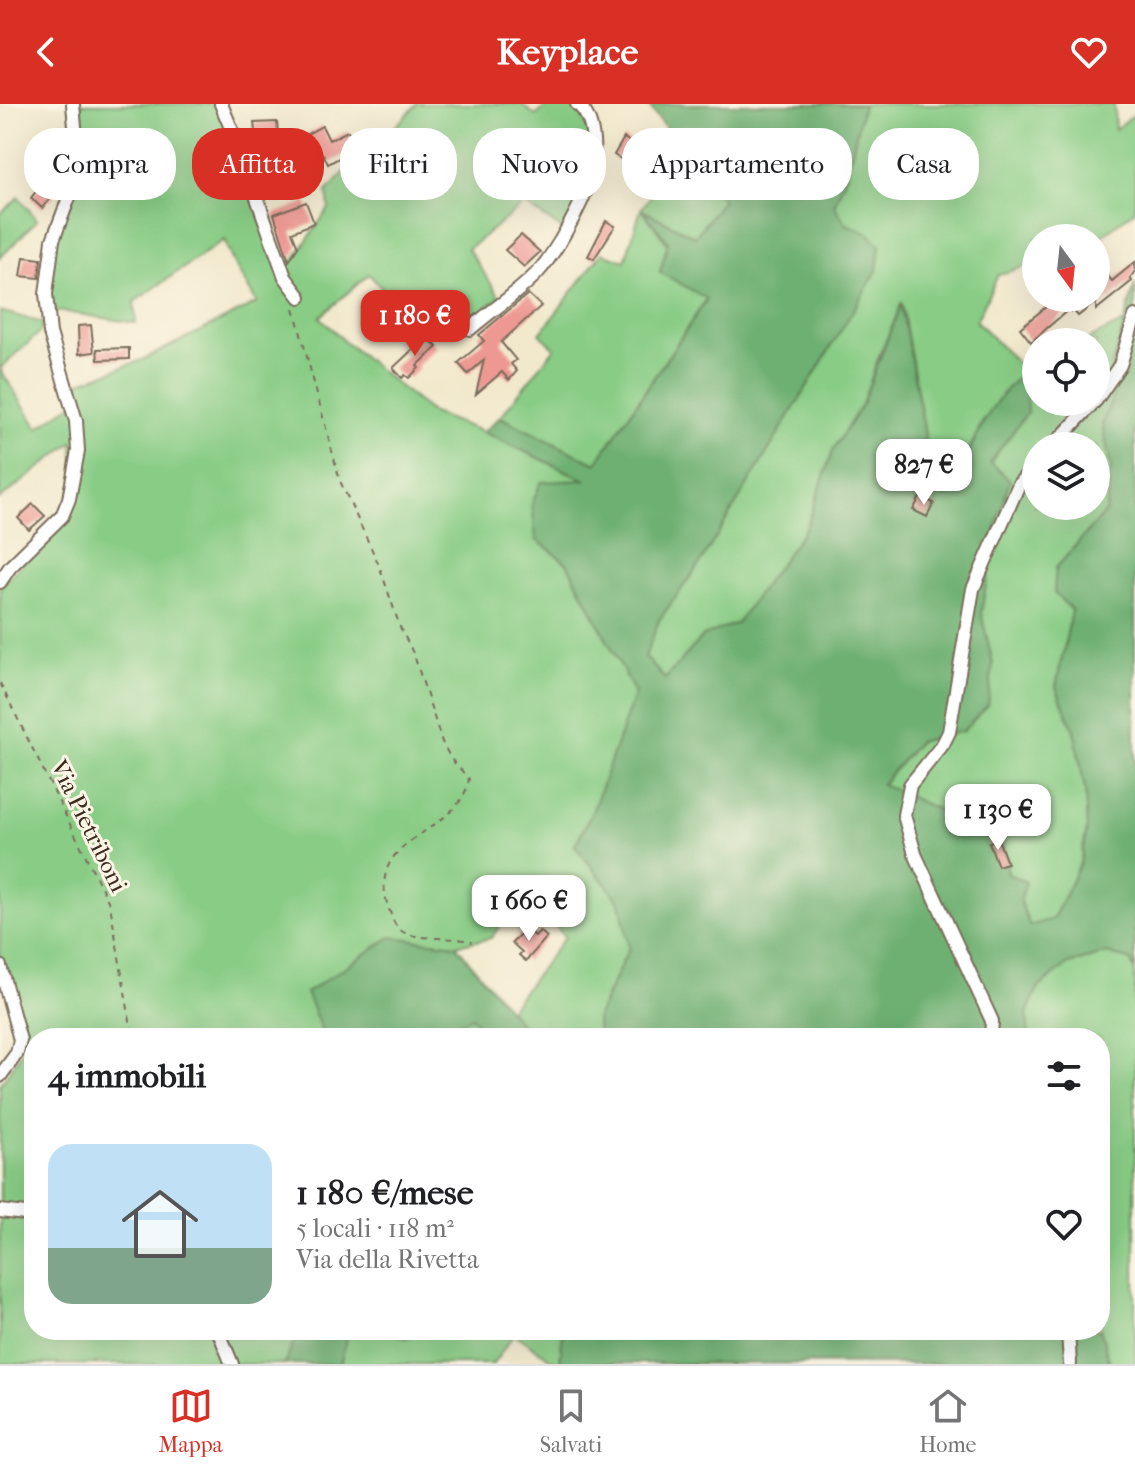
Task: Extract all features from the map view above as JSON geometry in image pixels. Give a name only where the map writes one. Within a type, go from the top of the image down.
[{"type":"street","points":[[0,582],[10,567],[62,516],[69,499],[78,451],[76,421],[50,333],[46,294],[53,240],[79,171],[73,104]]},
{"type":"street","points":[[221,104],[288,283],[300,297]]},
{"type":"street","points":[[470,329],[538,272],[565,232],[591,176],[593,145],[589,122],[582,107],[577,104]]},
{"type":"street","points":[[1110,379],[1120,365],[1135,316]]},
{"type":"street","points":[[1066,432],[1081,416]]},
{"type":"street","points":[[992,1028],[992,1021],[915,854],[904,815],[910,785],[949,732],[973,589],[1022,480]]},
{"type":"street","points":[[0,966],[20,1040],[17,1053],[0,1076]]},
{"type":"street","points":[[0,1211],[24,1214]]},
{"type":"street","points":[[222,1340],[232,1364]]},
{"type":"street","points":[[1069,1340],[1070,1364]]},
{"type":"path","points":[[288,283],[340,481],[369,542],[400,627],[414,655],[438,733],[451,759],[469,779],[459,806],[443,821],[416,835],[394,857],[386,872],[384,889],[388,904],[396,926],[402,931],[415,936],[460,938],[472,942]]},
{"type":"path","name":"Via Pietriboni","points":[[0,683],[110,905],[131,1028]]},
{"type":"green space","points":[[70,104],[223,104],[232,128],[192,128],[192,200],[259,200],[282,263],[293,261],[329,208],[327,191],[340,177],[340,200],[457,200],[457,128],[394,128],[417,104],[521,104],[536,116],[548,104],[569,104],[581,113],[587,128],[473,128],[473,200],[581,200],[569,234],[524,204],[468,249],[500,297],[461,328],[444,312],[419,331],[369,274],[320,317],[344,341],[432,413],[483,432],[588,481],[536,539],[567,563],[635,693],[593,810],[575,845],[620,902],[629,948],[597,1016],[598,1028],[524,1028],[509,1010],[565,937],[540,907],[519,899],[491,938],[456,945],[391,937],[307,993],[321,1028],[24,1028],[24,1340],[295,1340],[285,1364],[0,1364],[0,1085],[23,1050],[0,961],[0,587],[58,527],[75,479],[73,442],[0,499],[0,369],[38,428],[74,403],[69,386],[142,360],[257,303],[224,240],[134,302],[136,323],[45,309],[54,247],[68,200],[176,200],[176,128],[72,128]]},
{"type":"green space","points":[[647,104],[863,104],[852,152],[852,128],[666,128]]},
{"type":"green space","points":[[863,104],[1114,104],[1115,129],[1135,114],[1135,210],[1110,229],[1110,224],[1022,224],[1022,267],[998,275],[976,321],[1022,368],[1022,414],[984,418],[946,498],[928,486],[917,472],[925,435],[902,306],[880,353],[862,404],[833,450],[807,526],[737,623],[703,636],[665,680],[645,657],[659,620],[701,562],[868,233],[846,224],[834,205],[836,200],[852,200],[852,152]]},
{"type":"green space","points":[[19,197],[37,220],[0,258],[0,214]]},
{"type":"green space","points":[[648,200],[723,200],[695,237],[643,211],[707,298],[596,464],[500,417],[555,348],[540,334],[602,253],[625,261],[641,209]]},
{"type":"green space","points":[[723,200],[836,200],[834,205],[846,224],[868,233],[880,245],[877,271],[701,562],[659,620],[645,657],[665,679],[703,636],[737,623],[807,526],[833,450],[862,404],[901,304],[925,435],[917,472],[928,486],[946,497],[988,414],[1022,374],[1022,416],[1025,416],[990,462],[1010,480],[996,527],[981,613],[993,664],[988,705],[963,731],[918,742],[882,784],[964,822],[1002,833],[1008,874],[1026,882],[1020,901],[1030,926],[1053,919],[1080,864],[1087,829],[1085,789],[1074,730],[1056,687],[1072,610],[1054,593],[1056,568],[1098,520],[1110,520],[1110,432],[1104,432],[1102,424],[1105,416],[1110,416],[1114,394],[1112,365],[1135,284],[1135,971],[1130,960],[1107,953],[1068,964],[1038,988],[1027,1013],[1028,1028],[598,1028],[597,1017],[629,948],[620,902],[575,846],[593,810],[635,693],[567,563],[536,539],[532,504],[541,482],[586,480],[483,432],[500,417],[596,464],[707,299],[660,272],[668,242],[641,209],[695,237]]},
{"type":"green space","points":[[0,311],[43,323],[40,332],[0,369]]},
{"type":"green space","points":[[1126,321],[1112,365],[1114,394],[1110,404],[1110,329]]},
{"type":"green space","points":[[1025,416],[1105,416],[1102,424],[1104,432],[1022,432],[1022,520],[1098,520],[1056,568],[1072,609],[1056,687],[1074,730],[1085,789],[1087,829],[1080,864],[1053,919],[1030,926],[1008,874],[1001,833],[964,822],[882,785],[918,742],[963,731],[993,664],[981,613],[996,527],[990,463]]},
{"type":"green space","points":[[391,937],[456,945],[524,1028],[480,1028],[472,1017],[450,1028],[321,1028],[306,993]]},
{"type":"green space","points":[[1107,953],[1130,960],[1135,971],[1135,1364],[1110,1364],[1103,1340],[1110,1340],[1110,1028],[1028,1028],[1027,1013],[1038,988],[1068,964]]},
{"type":"green space","points":[[472,1016],[481,1028],[449,1028]]},
{"type":"green space","points":[[295,1340],[346,1340],[340,1364],[285,1364]]},
{"type":"green space","points":[[346,1340],[510,1340],[493,1364],[340,1364]]},
{"type":"green space","points":[[523,1340],[562,1340],[560,1362],[564,1364],[559,1364]]},
{"type":"green space","points":[[562,1340],[1103,1340],[1110,1364],[560,1363]]},
{"type":"building","points":[[277,122],[278,128],[255,128],[254,123]]},
{"type":"building","points":[[324,130],[329,140],[340,135],[340,157],[328,164],[324,156]]},
{"type":"building","points":[[622,141],[622,160],[614,155]]},
{"type":"building","points":[[33,200],[50,200],[42,208]]},
{"type":"building","points":[[306,202],[314,223],[292,232],[298,247],[289,261],[274,214]]},
{"type":"building","points":[[606,221],[615,226],[594,259],[588,256]]},
{"type":"building","points":[[521,235],[540,252],[524,267],[505,250]]},
{"type":"building","points":[[24,257],[41,259],[39,278],[21,276]]},
{"type":"building","points":[[1135,262],[1135,271],[1130,278],[1132,281],[1110,299],[1110,279],[1112,281]]},
{"type":"building","points":[[528,294],[541,306],[501,342],[516,360],[511,364],[517,371],[509,380],[502,372],[476,394],[484,360],[468,374],[458,363],[484,341],[479,335]]},
{"type":"building","points":[[379,309],[391,321],[374,338],[362,325]]},
{"type":"building","points":[[1040,312],[1066,312],[1047,328],[1022,328],[1022,331],[1020,328]]},
{"type":"building","points":[[91,325],[94,352],[79,354],[78,326]]},
{"type":"building","points":[[427,336],[437,347],[409,378],[405,375],[402,378],[393,368]]},
{"type":"building","points":[[129,348],[129,359],[98,360],[97,349]]},
{"type":"building","points":[[920,497],[934,503],[927,517],[913,510]]},
{"type":"building","points":[[33,504],[45,516],[29,530],[18,518]]},
{"type":"building","points":[[998,839],[1007,863],[998,866],[989,842]]},
{"type":"building","points":[[526,928],[535,936],[540,931],[547,937],[526,961],[512,943]]}]
